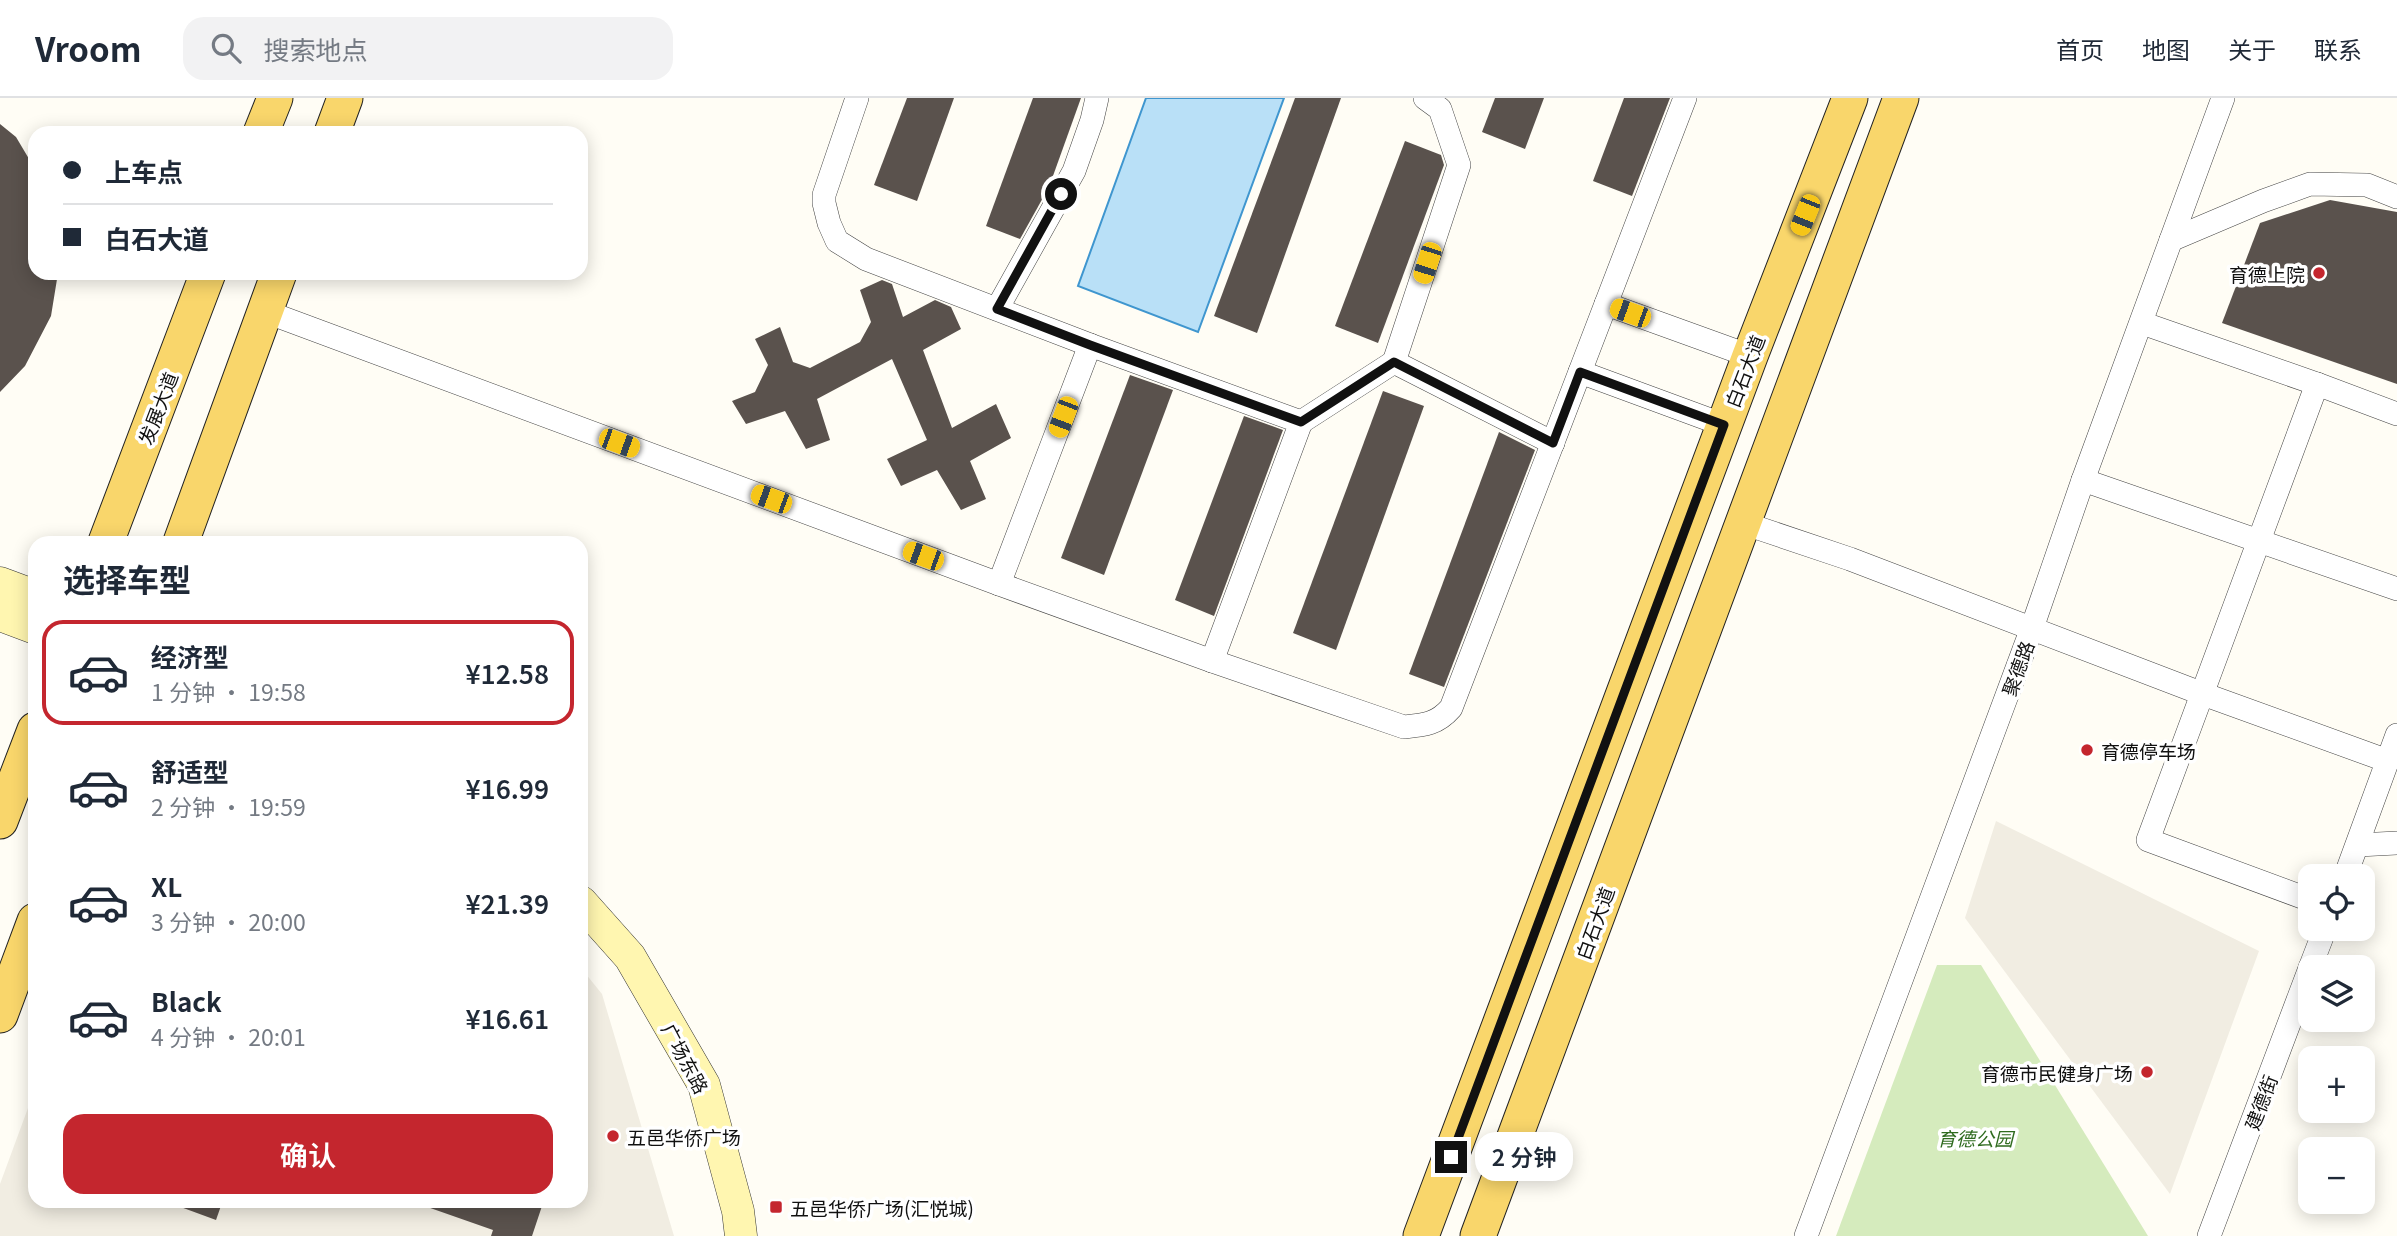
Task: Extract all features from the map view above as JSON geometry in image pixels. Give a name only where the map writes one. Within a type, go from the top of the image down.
[{"type":"main road","points":[[264,126],[275,98]]},
{"type":"main road","points":[[335,126],[345,98]]},
{"type":"main road","name":"白石大道","points":[[1422,1236],[1724,425],[1850,98]]},
{"type":"main road","name":"白石大道","points":[[1478,1236],[1902,98]]},
{"type":"main road","name":"发展大道","points":[[109,536],[205,280]]},
{"type":"main road","points":[[183,536],[276,280]]},
{"type":"main road","points":[[0,583],[28,593]]},
{"type":"main road","points":[[0,615],[28,625]]},
{"type":"main road","points":[[0,821],[28,748]]},
{"type":"main road","name":"广场东路","points":[[588,910],[630,957],[704,1086],[738,1211],[741,1236]]},
{"type":"main road","points":[[0,1015],[28,940]]},
{"type":"street","points":[[857,98],[824,195],[826,213],[837,241],[866,259],[1301,422]]},
{"type":"street","points":[[997,309],[1074,171],[1097,98]]},
{"type":"street","points":[[264,311],[999,584],[1404,727],[1437,722],[1451,708],[1685,98]]},
{"type":"street","name":"聚德路","points":[[1806,1236],[2032,628],[2083,480],[2224,98]]},
{"type":"street","points":[[1212,661],[1301,422],[1394,362],[1459,165],[1436,102]]},
{"type":"street","points":[[2171,240],[2310,184],[2367,186],[2397,197]]},
{"type":"street","points":[[1606,304],[1750,356]]},
{"type":"street","points":[[2143,323],[2317,383],[2397,414]]},
{"type":"street","points":[[999,584],[1090,345]]},
{"type":"street","points":[[1394,362],[1553,443]]},
{"type":"street","points":[[1580,372],[1724,425]]},
{"type":"street","points":[[2298,895],[2148,839],[2317,383]]},
{"type":"street","points":[[2083,480],[2397,590]]},
{"type":"street","points":[[1743,523],[1850,559],[2203,694],[2388,761]]},
{"type":"street","points":[[2350,864],[2397,735]]},
{"type":"street","points":[[2358,845],[2397,843]]},
{"type":"street","name":"建德街","points":[[2209,1236],[2298,1000]]},
{"type":"green space","name":"育德公园","points":[[1937,965],[1981,965],[2148,1236],[1836,1236]]},
{"type":"shaded area","name":"育德市民健身广场","points":[[1996,821],[2259,951],[2170,1194],[1965,918]]},
{"type":"shaded area","name":"五邑华侨广场","points":[[588,977],[602,994],[674,1236],[0,1236],[0,1184],[28,1108],[28,1208],[588,1208]]},
{"type":"water","points":[[1146,98],[1284,98],[1198,332],[1078,286]]},
{"type":"building","points":[[907,98],[954,98],[917,201],[874,185]]},
{"type":"building","points":[[1033,98],[1081,98],[1049,187],[1020,239],[986,226]]},
{"type":"building","points":[[1295,98],[1341,98],[1257,333],[1214,316]]},
{"type":"building","points":[[1495,98],[1544,98],[1525,149],[1482,132]]},
{"type":"building","points":[[1624,98],[1670,98],[1632,196],[1593,181]]},
{"type":"building","points":[[0,124],[16,137],[28,157],[28,280],[57,280],[51,316],[25,366],[0,392]]},
{"type":"building","points":[[1405,141],[1441,155],[1444,165],[1378,343],[1335,326]]},
{"type":"building","name":"育德上院","points":[[2330,200],[2397,212],[2397,384],[2222,323],[2260,223]]},
{"type":"building","points":[[882,280],[892,284],[903,317],[935,300],[951,307],[961,329],[923,350],[952,428],[996,404],[1011,438],[970,461],[986,499],[961,510],[937,470],[901,486],[887,459],[927,440],[892,359],[817,399],[830,440],[806,449],[785,411],[746,424],[732,401],[755,392],[768,365],[755,339],[780,327],[793,362],[810,368],[860,342],[871,322],[860,290]]},
{"type":"building","points":[[1130,375],[1173,390],[1104,575],[1061,558]]},
{"type":"building","points":[[1383,391],[1424,406],[1336,650],[1293,633]]},
{"type":"building","points":[[1244,416],[1283,430],[1214,616],[1175,600]]},
{"type":"building","points":[[1499,432],[1535,450],[1444,687],[1409,674]]},
{"type":"building","points":[[183,1208],[220,1208],[216,1220]]},
{"type":"building","points":[[430,1208],[541,1208],[532,1236],[491,1236],[493,1230]]},
{"type":"place","name":"育德上院","points":[[2319,273]]},
{"type":"place","name":"育德停车场","points":[[2087,750]]},
{"type":"place","name":"育德市民健身广场","points":[[2147,1072]]},
{"type":"place","name":"五邑华侨广场","points":[[613,1136]]},
{"type":"place","name":"五邑华侨广场(汇悦城)","points":[[776,1207]]},
{"type":"route","points":[[1061,194],[997,309],[1301,422],[1394,362],[1553,443],[1580,372],[1724,425],[1451,1157]]}]
